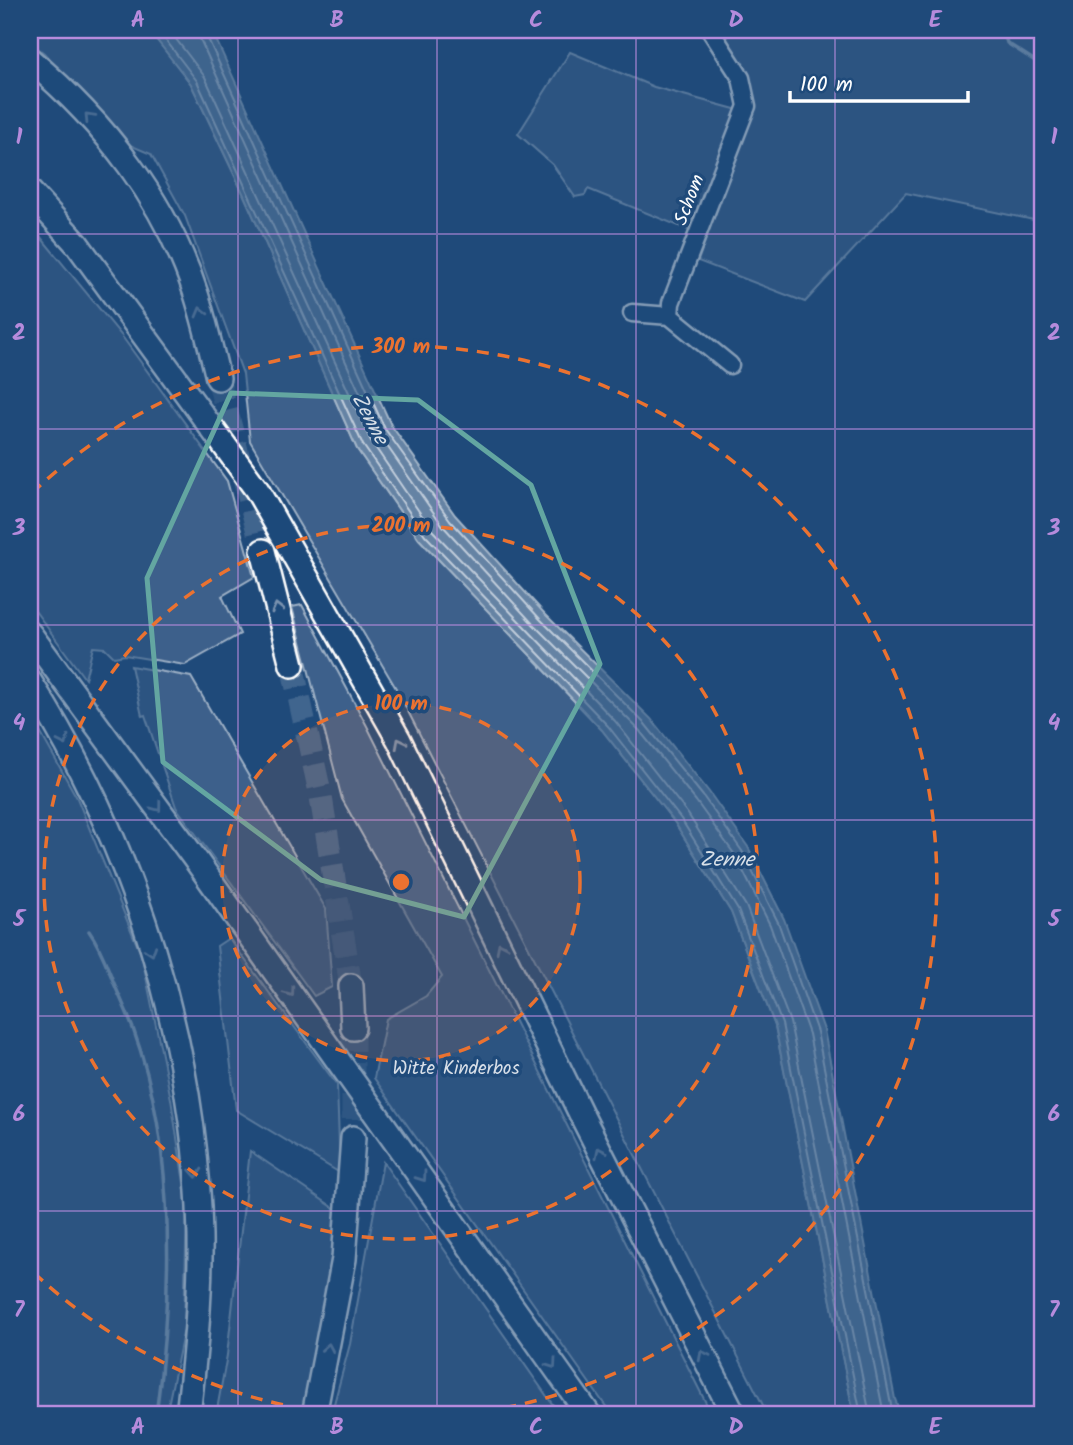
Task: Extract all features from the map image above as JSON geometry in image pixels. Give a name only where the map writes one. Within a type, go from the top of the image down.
[{"type":"highway","points":[[30,60],[91,119],[138,173],[169,228],[196,293],[218,378]]},
{"type":"highway","points":[[30,192],[77,244],[257,490],[399,740],[632,1215],[734,1415]]},
{"type":"highway","points":[[262,551],[292,665]]},
{"type":"highway","points":[[30,634],[230,907],[589,1415]]},
{"type":"highway","points":[[30,682],[50,714],[101,817],[131,890],[161,983],[182,1067],[194,1149],[200,1234],[199,1304],[188,1415]]},
{"type":"highway","points":[[351,986],[353,1028]]},
{"type":"highway","points":[[314,1415],[344,1259],[353,1138]]},
{"type":"street","name":"Schom","points":[[670,316],[671,303],[747,106],[741,78],[710,30]]},
{"type":"street","points":[[632,313],[670,316],[730,365]]},
{"type":"highlighted area","points":[[231,393],[418,400],[531,485],[600,664],[464,917],[321,880],[163,762],[147,578]]},
{"type":"green space","points":[[30,30],[149,30],[191,84],[243,193],[357,449],[419,539],[602,730],[675,823],[731,912],[775,1026],[854,1415],[768,1415],[397,690],[250,441],[243,374],[185,216],[151,154],[125,143],[44,53],[30,42]]},
{"type":"green space","points":[[721,30],[1043,30],[1043,222],[906,193],[805,302],[698,261],[753,108],[747,76]]},
{"type":"green space","points":[[570,52],[654,87],[742,111],[696,233],[588,189],[585,195],[575,197],[553,165],[518,134]]},
{"type":"green space","points":[[30,224],[121,335],[227,481],[254,577],[222,596],[240,634],[185,665],[125,655],[114,657],[105,648],[93,647],[85,679],[30,604]]},
{"type":"green space","name":"Witte Kinderbos","points":[[302,605],[367,726],[712,1415],[612,1415],[374,1078],[386,1019],[426,996],[442,977],[342,799],[292,607]]},
{"type":"green space","points":[[131,666],[191,677],[326,909],[332,987],[314,996],[176,807],[145,715],[142,716]]},
{"type":"green space","points":[[30,714],[77,798],[142,957],[171,1099],[187,1202],[184,1329],[166,1415],[30,1415]]},
{"type":"green space","points":[[229,938],[337,1085],[340,1173],[236,1110],[217,946]]},
{"type":"green space","points":[[250,1151],[340,1212],[315,1378],[302,1415],[216,1415],[227,1355]]},
{"type":"green space","points":[[383,1162],[560,1415],[331,1415],[350,1344]]},
{"type":"water","name":"Zenne","points":[[149,30],[209,30],[214,35],[391,425],[455,515],[545,614],[651,719],[709,792],[748,847],[784,919],[824,1030],[895,1399],[901,1415],[854,1415],[775,1026],[731,912],[675,823],[602,730],[419,539],[357,449],[243,193],[191,84]]},
{"type":"waterway","points":[[1003,30],[1007,43],[1043,66]]},
{"type":"waterway","points":[[89,931],[102,955],[139,1045],[152,1096],[161,1149],[168,1258],[166,1312],[156,1415]]},
{"type":"tunnel","points":[[218,378],[263,551]]},
{"type":"tunnel","points":[[292,665],[321,797],[351,986]]},
{"type":"tunnel","points":[[353,1028],[353,1138]]}]
